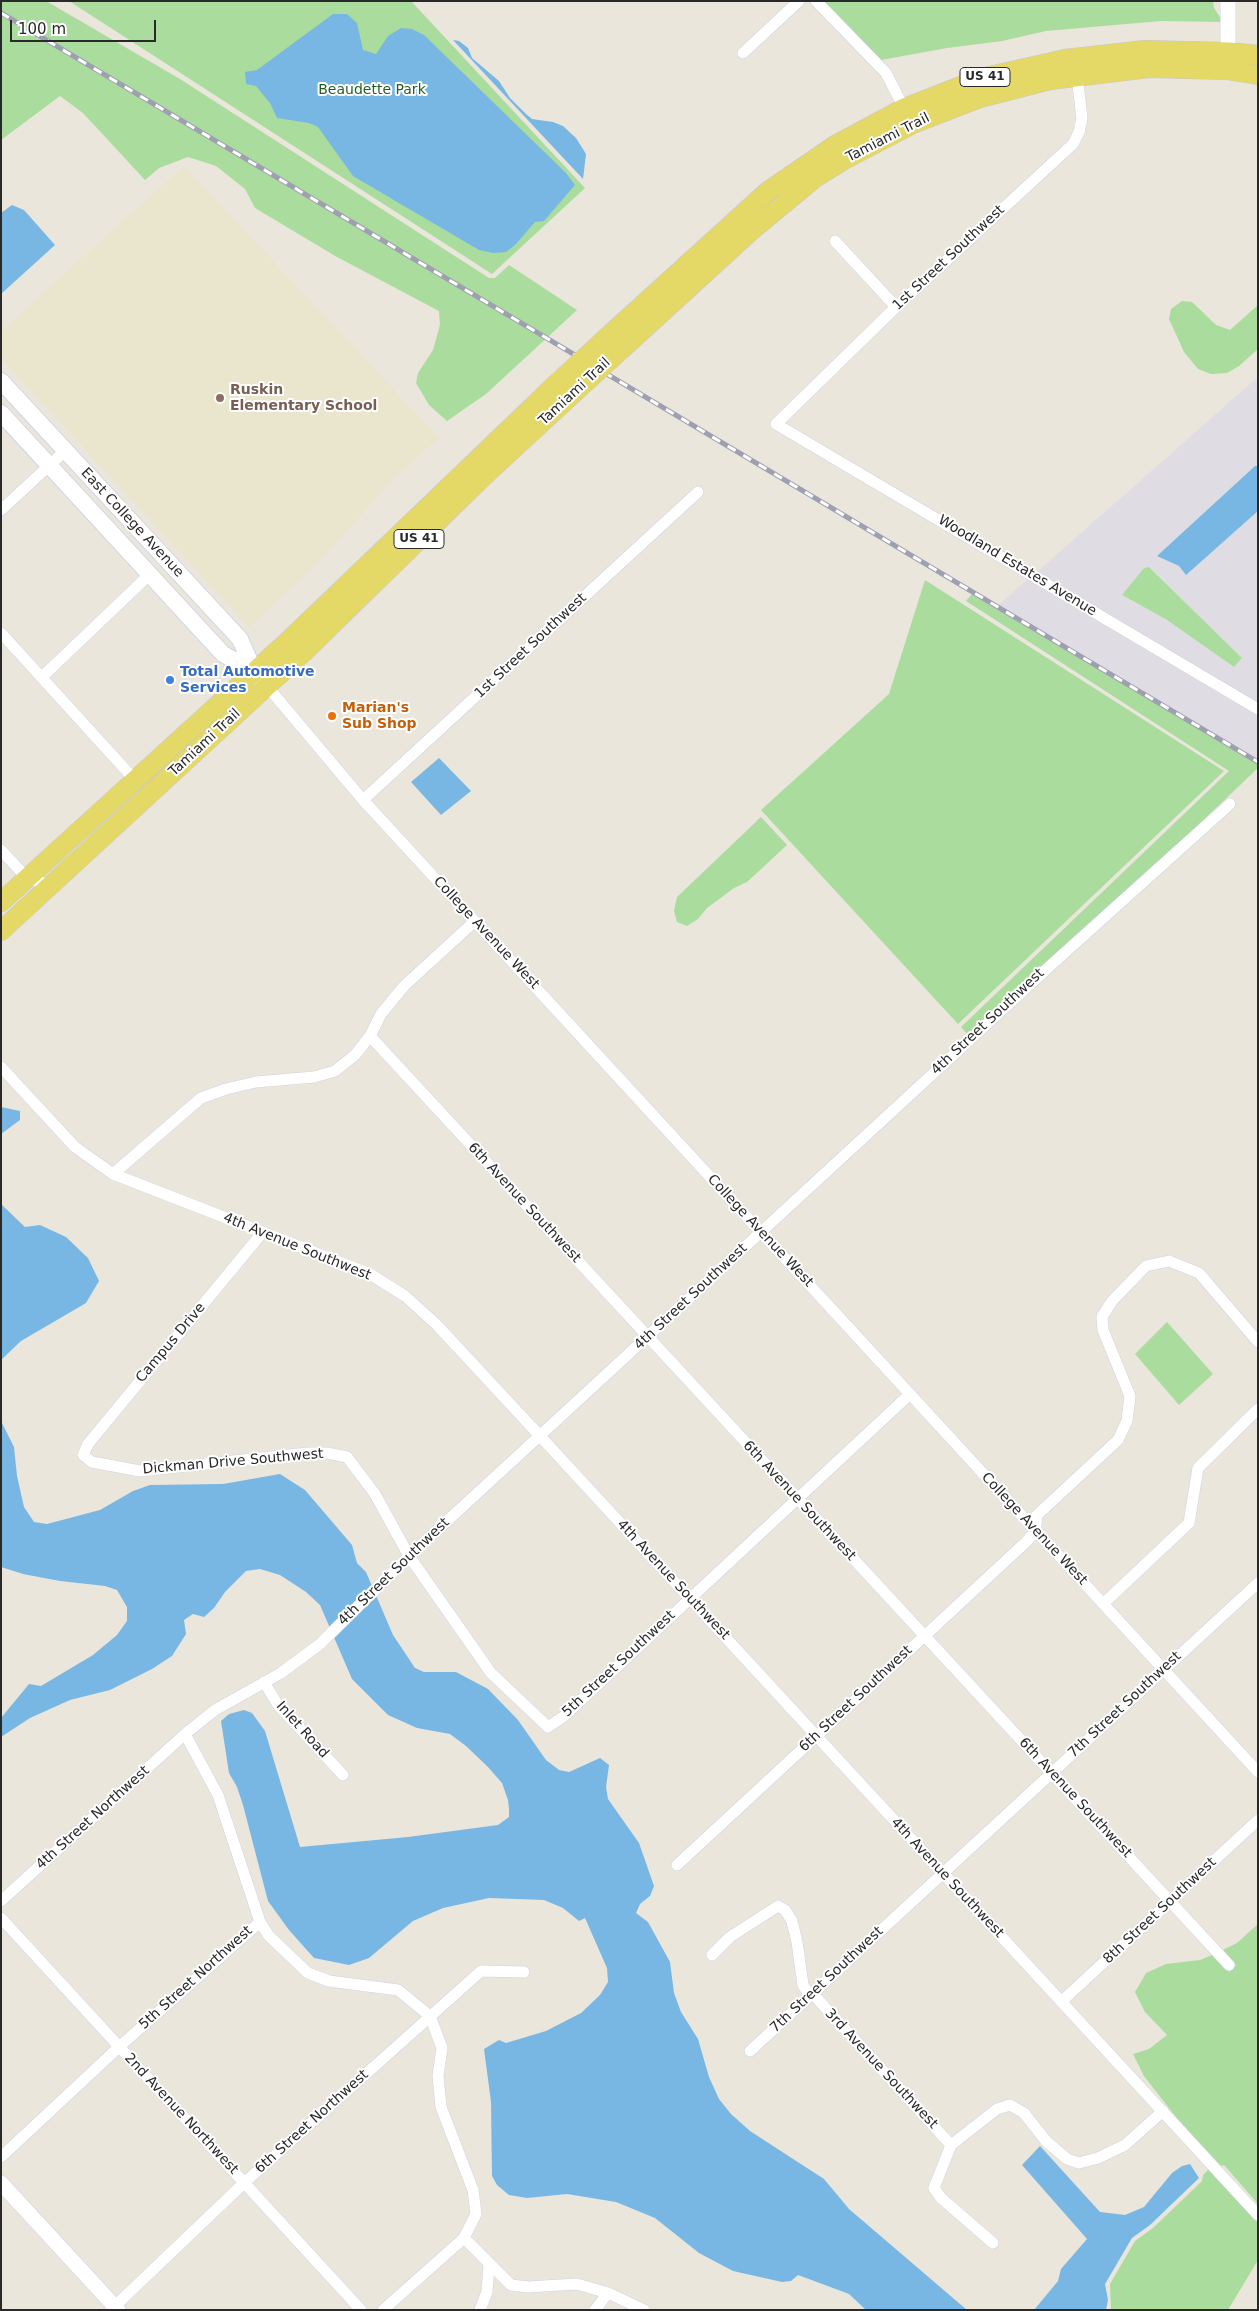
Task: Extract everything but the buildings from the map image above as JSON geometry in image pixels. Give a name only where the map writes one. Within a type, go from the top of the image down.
[{"type":"main road","name":"Tamiami Trail","points":[[1,902],[254,671],[606,338],[768,191],[834,144],[904,108],[981,78],[1065,59],[1145,50],[1229,52],[1258,55]]},
{"type":"main road","name":"Tamiami Trail","points":[[1,931],[267,686],[573,394],[780,205],[815,178],[844,160],[913,124],[948,109],[1020,87],[1077,76],[1149,68],[1227,70],[1258,75]]},
{"type":"main road","name":"East College Avenue","points":[[1,381],[240,640],[254,671],[267,686]]},
{"type":"main road","name":"East College Avenue","points":[[1,413],[223,654],[254,671]]},
{"type":"main road","points":[[131,811],[138,786],[134,779]]},
{"type":"street","points":[[743,53],[799,1]]},
{"type":"street","points":[[816,1],[886,73],[904,108]]},
{"type":"street","points":[[1227,70],[1229,52],[1228,1]]},
{"type":"street","name":"1st Street Southwest","points":[[776,424],[896,307],[1073,144],[1082,118],[1077,76]]},
{"type":"street","points":[[835,241],[896,307]]},
{"type":"street","name":"Woodland Estates Avenue","points":[[776,424],[1258,709]]},
{"type":"street","points":[[1,510],[66,450]]},
{"type":"street","name":"1st Street Southwest","points":[[363,800],[698,492]]},
{"type":"street","points":[[42,677],[149,574]]},
{"type":"street","points":[[1,633],[134,779]]},
{"type":"street","name":"College Avenue West","points":[[267,686],[363,800],[1258,1772]]},
{"type":"street","name":"4th Street Southwest","points":[[185,1734],[215,1710],[264,1682],[320,1644],[409,1556],[1230,804]]},
{"type":"street","points":[[1,850],[27,878],[50,885]]},
{"type":"street","points":[[114,1174],[201,1098],[226,1089],[256,1082],[314,1077],[336,1070],[355,1055],[370,1036],[381,1014],[404,986],[475,921]]},
{"type":"street","name":"6th Avenue Southwest","points":[[370,1036],[1229,1965]]},
{"type":"street","name":"4th Avenue Southwest","points":[[1,1067],[75,1147],[114,1174],[370,1274],[405,1296],[436,1324],[1258,2214]]},
{"type":"street","name":"Campus Drive","points":[[83,1455],[88,1444],[262,1233]]},
{"type":"street","points":[[1035,1532],[1037,1514],[1118,1440],[1127,1421],[1130,1396],[1103,1330],[1102,1317],[1112,1301],[1146,1266],[1169,1261],[1198,1273],[1258,1342]]},
{"type":"street","name":"5th Street Southwest","points":[[548,1727],[563,1716],[910,1394]]},
{"type":"street","points":[[1103,1604],[1189,1523],[1198,1468],[1258,1409]]},
{"type":"street","name":"Dickman Drive Southwest","points":[[83,1455],[92,1462],[140,1471],[308,1453],[327,1453],[347,1457],[375,1494],[409,1556],[492,1674],[548,1727]]},
{"type":"street","name":"6th Street Southwest","points":[[677,1865],[1035,1532]]},
{"type":"street","name":"7th Street Southwest","points":[[750,2052],[1258,1583]]},
{"type":"street","name":"Inlet Road","points":[[264,1682],[278,1705],[342,1775]]},
{"type":"street","points":[[185,1734],[218,1795],[260,1922],[290,1959],[308,1973],[329,1981],[398,1990],[430,2016],[442,2048],[438,2076],[441,2107],[473,2190],[476,2214],[464,2238],[383,2310]]},
{"type":"street","name":"4th Street Northwest","points":[[1,1901],[185,1734]]},
{"type":"street","name":"8th Street Southwest","points":[[1062,2001],[1258,1820]]},
{"type":"street","points":[[712,1955],[730,1937],[778,1906],[785,1910],[792,1921],[798,1942],[803,1985],[811,1994]]},
{"type":"street","name":"2nd Avenue Northwest","points":[[1,1918],[361,2310]]},
{"type":"street","name":"5th Street Northwest","points":[[1,2157],[119,2047],[260,1922]]},
{"type":"street","name":"6th Street Northwest","points":[[116,2308],[244,2182],[481,1971],[524,1972]]},
{"type":"street","name":"3rd Avenue Southwest","points":[[811,1994],[951,2145]]},
{"type":"street","points":[[993,2243],[941,2198],[934,2188],[951,2145],[997,2109],[1010,2105],[1024,2113],[1046,2141],[1067,2159],[1078,2163],[1098,2158],[1125,2144],[1163,2111]]},
{"type":"street","points":[[1,2183],[116,2308]]},
{"type":"street","points":[[464,2238],[511,2285],[528,2287],[577,2284],[608,2293],[644,2310]]},
{"type":"street","points":[[480,2310],[487,2292],[489,2265]]},
{"type":"street","points":[[595,2310],[608,2293]]},
{"type":"shaded area","name":"Ruskin Elementary School","points":[[184,166],[439,438],[393,479],[319,562],[249,627],[1,358],[1,331]]},
{"type":"shaded area","points":[[1258,377],[1258,466],[1255,466],[1157,556],[1179,566],[1186,574],[1258,511],[1258,703],[1037,572]],"holes":[[[1150,567],[1242,658],[1234,667],[1167,620],[1122,596],[1144,568]]]},
{"type":"shaded area","points":[[1028,579],[1258,716],[1258,764],[995,608]]},
{"type":"green space","points":[[1,1],[46,1],[180,79],[489,278],[495,278],[509,265],[577,310],[486,394],[447,421],[429,405],[416,383],[418,373],[433,350],[440,325],[439,311],[337,257],[255,208],[245,189],[216,166],[188,157],[159,168],[145,180],[83,113],[60,96],[1,140]]},
{"type":"green space","name":"Beaudette Park","points":[[69,1],[411,1],[585,188],[492,274]]},
{"type":"green space","points":[[824,1],[1213,1],[1214,8],[1223,22],[1161,21],[1046,31],[1002,41],[947,48],[881,60]]},
{"type":"green space","points":[[1182,301],[1192,302],[1216,325],[1230,330],[1258,305],[1258,349],[1239,366],[1227,373],[1211,374],[1198,369],[1184,352],[1169,319],[1171,309]]},
{"type":"green space","points":[[1149,567],[1242,658],[1234,667],[1167,620],[1122,595],[1144,568]]},
{"type":"green space","points":[[925,580],[1224,771],[958,1024],[761,810],[889,694]]},
{"type":"green space","points":[[972,594],[1258,764],[1258,768],[1175,847],[968,1035],[961,1027],[1229,771],[966,601]]},
{"type":"green space","points":[[761,817],[787,845],[747,882],[734,888],[707,908],[698,919],[687,926],[677,922],[674,911],[677,897]]},
{"type":"green space","points":[[1167,1322],[1213,1374],[1179,1405],[1135,1354]]},
{"type":"green space","points":[[1258,1924],[1258,2204],[1224,2165],[1221,2166],[1176,2117],[1144,2076],[1133,2054],[1149,2049],[1167,2035],[1145,2012],[1135,1992],[1146,1973],[1166,1964],[1200,1960],[1212,1955],[1229,1972],[1236,1965],[1223,1950],[1237,1943]]},
{"type":"green space","points":[[1209,2169],[1258,2223],[1258,2260],[1228,2310],[1111,2310],[1110,2284],[1135,2241],[1153,2228],[1202,2181],[1203,2175]]},
{"type":"water","name":"Beaudette Park","points":[[333,14],[347,14],[357,23],[363,50],[376,54],[388,36],[401,28],[412,29],[424,35],[566,173],[575,185],[544,221],[535,222],[515,245],[506,252],[493,253],[479,250],[353,176],[318,127],[309,123],[277,118],[270,103],[256,86],[246,84],[245,72],[257,70]]},
{"type":"water","points":[[453,40],[459,41],[468,48],[472,58],[499,81],[510,98],[532,119],[553,122],[563,126],[576,138],[586,154],[583,179]]},
{"type":"water","points":[[12,205],[24,210],[55,245],[1,294],[1,213]]},
{"type":"water","points":[[1255,466],[1258,466],[1258,511],[1186,575],[1179,566],[1157,556]]},
{"type":"water","points":[[439,758],[471,791],[441,815],[411,782]]},
{"type":"water","points":[[1,1107],[20,1111],[20,1120],[1,1134]]},
{"type":"water","points":[[1,1204],[25,1227],[40,1225],[66,1237],[88,1258],[99,1281],[86,1303],[21,1341],[1,1360]]},
{"type":"water","points":[[1,1421],[14,1447],[17,1476],[24,1507],[34,1522],[47,1524],[100,1510],[133,1491],[150,1485],[223,1484],[280,1474],[305,1490],[352,1545],[357,1563],[366,1572],[393,1635],[415,1668],[424,1672],[456,1672],[488,1689],[518,1720],[546,1760],[559,1770],[569,1772],[600,1758],[609,1765],[606,1787],[608,1799],[639,1843],[654,1886],[650,1896],[640,1904],[636,1913],[648,1922],[670,1962],[674,1993],[681,2012],[698,2039],[709,2077],[719,2099],[731,2114],[750,2131],[824,2179],[849,2209],[967,2310],[866,2310],[849,2294],[798,2275],[791,2281],[782,2282],[733,2271],[699,2253],[655,2218],[616,2202],[567,2194],[527,2198],[509,2195],[497,2185],[492,2176],[491,2102],[484,2049],[499,2040],[506,2043],[546,2031],[581,2013],[600,1995],[608,1982],[607,1968],[585,1918],[579,1921],[563,1908],[544,1900],[489,1898],[443,1908],[413,1921],[369,1958],[349,1965],[314,1958],[289,1930],[268,1901],[243,1805],[237,1787],[229,1773],[221,1721],[229,1714],[244,1710],[252,1713],[265,1731],[300,1847],[408,1837],[498,1825],[509,1817],[509,1809],[502,1783],[466,1746],[450,1734],[417,1728],[388,1715],[352,1679],[320,1605],[306,1592],[280,1575],[260,1569],[246,1571],[204,1617],[193,1614],[184,1620],[186,1634],[172,1656],[152,1669],[110,1690],[70,1700],[30,1718],[1,1737],[1,1718],[29,1684],[41,1686],[93,1655],[117,1635],[127,1621],[127,1607],[117,1590],[105,1586],[60,1581],[23,1574],[1,1567]]},
{"type":"water","points":[[1040,2146],[1100,2212],[1125,2215],[1144,2207],[1172,2173],[1182,2166],[1190,2164],[1199,2178],[1150,2225],[1132,2238],[1105,2284],[1108,2300],[1106,2310],[1034,2310],[1058,2281],[1061,2269],[1087,2239],[1022,2165]]},
{"type":"railway","points":[[1,13],[1258,762]]},
{"type":"place","name":"Ruskin Elementary School","points":[[220,398]]},
{"type":"place","name":"Total Automotive Services","points":[[170,680]]},
{"type":"place","name":"Marian's Sub Shop","points":[[332,716]]}]
